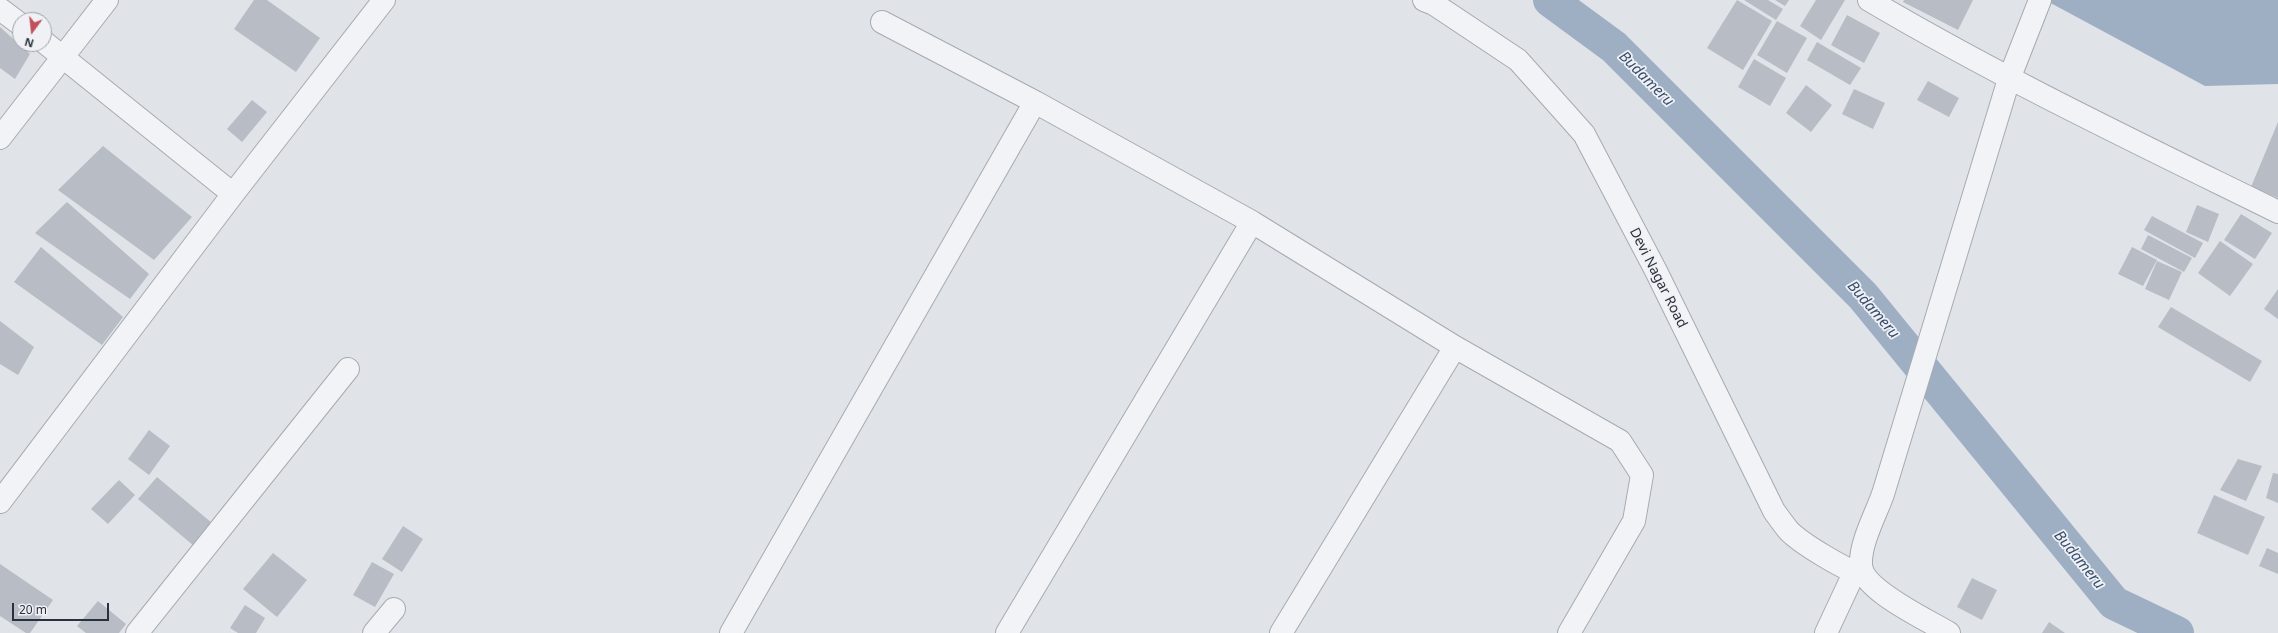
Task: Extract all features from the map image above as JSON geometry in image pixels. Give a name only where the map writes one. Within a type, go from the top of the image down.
[{"type":"street","points":[[0,138],[62,56],[107,0]]},
{"type":"street","points":[[0,502],[233,194],[384,0]]},
{"type":"street","name":"Devi Nagar Road","points":[[1424,0],[1434,4],[1518,60],[1584,134],[1656,271],[1774,511],[1790,532],[1859,571],[1874,588],[1949,633]]},
{"type":"street","points":[[1869,0],[1942,43],[2009,79],[2278,212]]},
{"type":"street","points":[[1826,633],[1859,571],[1862,552],[1883,494],[2009,79],[2040,0]]},
{"type":"street","points":[[0,8],[12,18]]},
{"type":"street","points":[[882,22],[1035,102],[1252,222],[1455,347],[1620,441],[1642,475],[1634,521],[1569,633]]},
{"type":"street","points":[[52,48],[233,194]]},
{"type":"street","points":[[730,633],[1035,102]]},
{"type":"street","points":[[1007,633],[1252,222]]},
{"type":"street","points":[[1281,633],[1455,347]]},
{"type":"street","points":[[137,633],[348,369]]},
{"type":"street","points":[[374,633],[394,609]]},
{"type":"water","points":[[2045,0],[2278,0],[2278,84],[2205,86]]},
{"type":"building","points":[[254,0],[267,0],[320,38],[296,72],[234,29]]},
{"type":"building","points":[[1737,0],[1772,21],[1743,70],[1707,48]]},
{"type":"building","points":[[1744,0],[1768,0],[1783,9],[1776,20]]},
{"type":"building","points":[[1775,0],[1789,0],[1785,6]]},
{"type":"building","points":[[1816,0],[1845,0],[1821,40],[1800,26]]},
{"type":"building","points":[[1904,0],[1973,0],[1958,30],[1903,2]]},
{"type":"building","points":[[1847,15],[1880,33],[1864,63],[1831,45]]},
{"type":"building","points":[[1777,21],[1807,38],[1787,73],[1757,55]]},
{"type":"building","points":[[0,27],[12,38],[12,52],[28,52],[30,54],[15,79],[0,68]]},
{"type":"building","points":[[1817,42],[1861,68],[1850,85],[1807,60]]},
{"type":"building","points":[[1754,59],[1786,78],[1770,106],[1738,87]]},
{"type":"building","points":[[1928,81],[1959,98],[1949,117],[1917,100]]},
{"type":"building","points":[[1806,85],[1832,105],[1811,132],[1786,113]]},
{"type":"building","points":[[1854,89],[1885,103],[1873,129],[1842,114]]},
{"type":"building","points":[[252,100],[267,112],[242,142],[227,129]]},
{"type":"building","points":[[2278,122],[2278,198],[2251,187]]},
{"type":"building","points":[[103,146],[192,217],[154,260],[58,190]]},
{"type":"building","points":[[67,202],[149,274],[130,299],[35,233]]},
{"type":"building","points":[[2197,205],[2219,214],[2208,242],[2186,232]]},
{"type":"building","points":[[2241,214],[2272,233],[2255,259],[2224,240]]},
{"type":"building","points":[[2152,216],[2203,243],[2195,258],[2144,230]]},
{"type":"building","points":[[2148,235],[2192,258],[2184,272],[2141,249]]},
{"type":"building","points":[[2220,241],[2253,264],[2230,296],[2198,273]]},
{"type":"building","points":[[41,247],[123,317],[102,345],[14,282]]},
{"type":"building","points":[[2132,247],[2157,260],[2143,286],[2118,274]]},
{"type":"building","points":[[2157,261],[2182,272],[2169,300],[2145,289]]},
{"type":"building","points":[[2278,289],[2278,319],[2264,309]]},
{"type":"building","points":[[2171,307],[2262,361],[2250,382],[2158,327]]},
{"type":"building","points":[[0,321],[34,347],[18,375],[0,364]]},
{"type":"building","points":[[149,430],[170,446],[149,475],[128,459]]},
{"type":"building","points":[[2238,459],[2262,466],[2246,501],[2220,490]]},
{"type":"building","points":[[2273,473],[2278,474],[2278,503],[2266,498]]},
{"type":"building","points":[[157,477],[212,523],[194,546],[138,499]]},
{"type":"building","points":[[119,480],[135,495],[108,524],[91,509]]},
{"type":"building","points":[[2214,495],[2265,517],[2248,555],[2197,533]]},
{"type":"building","points":[[403,526],[423,539],[402,572],[382,559]]},
{"type":"building","points":[[2267,548],[2278,553],[2278,574],[2259,566]]},
{"type":"building","points":[[273,553],[307,580],[277,617],[243,589]]},
{"type":"building","points":[[372,562],[394,574],[375,607],[353,595]]},
{"type":"building","points":[[0,564],[53,600],[30,633],[26,633],[0,616]]},
{"type":"building","points":[[1972,578],[1997,590],[1982,620],[1957,607]]},
{"type":"building","points":[[98,601],[126,624],[119,633],[86,633],[77,626]]},
{"type":"building","points":[[245,605],[265,618],[256,633],[238,633],[230,628]]},
{"type":"building","points":[[2049,622],[2065,633],[2042,633]]},
{"type":"waterway","name":"Budameru","points":[[1550,0],[1614,47],[1863,296],[2114,603],[2177,633]]}]
